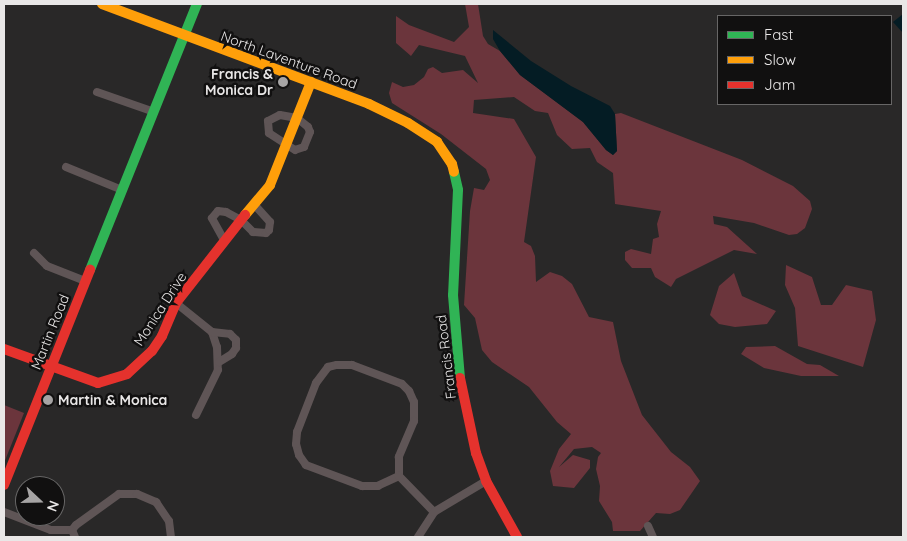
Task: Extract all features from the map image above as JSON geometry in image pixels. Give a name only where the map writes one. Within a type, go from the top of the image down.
[{"type":"street","name":"North Laventure Road","points":[[102,4],[369,104],[408,123],[436,142],[452,164]]},
{"type":"street","name":"Martin Road","points":[[4,485],[196,4]]},
{"type":"street","name":"Monica Drive","points":[[4,349],[98,383],[128,374],[152,351],[162,336],[176,303],[270,184],[311,82]]},
{"type":"street","points":[[97,92],[154,112]]},
{"type":"street","points":[[280,115],[297,118],[310,132],[304,147],[295,150],[269,133],[268,121],[273,116],[280,115]]},
{"type":"street","name":"Francis Road","points":[[452,164],[458,190],[453,295],[458,366],[476,453],[486,481],[517,537]]},
{"type":"street","points":[[66,167],[122,190]]},
{"type":"street","points":[[224,240],[212,218],[218,211],[226,212],[241,220],[253,232],[266,233],[269,230],[270,222],[254,204]]},
{"type":"street","points":[[34,253],[47,266],[85,280]]},
{"type":"street","points":[[176,303],[212,332],[230,334],[236,340],[236,348],[232,354],[219,362]]},
{"type":"street","points":[[196,415],[207,396],[218,370],[219,362],[212,332]]},
{"type":"street","points":[[399,476],[378,486],[362,486],[306,465],[299,455],[296,444],[298,432],[316,383],[328,368],[337,364],[352,365],[402,384],[409,391],[414,402],[414,421],[399,457],[399,476],[434,512]]},
{"type":"street","points":[[418,537],[434,512],[486,481]]},
{"type":"street","points":[[4,512],[51,530],[74,534],[119,494],[137,494],[156,502],[169,520],[171,537]]},
{"type":"street","points":[[648,526],[653,537]]},
{"type":"shaded area","points":[[465,4],[478,4],[483,36],[488,44],[500,51],[520,75],[583,122],[606,150],[613,155],[617,151],[615,114],[621,113],[742,160],[793,186],[810,201],[812,209],[805,228],[797,234],[789,235],[754,223],[713,216],[714,224],[727,227],[757,254],[734,250],[676,279],[671,287],[655,277],[651,268],[632,268],[625,260],[625,252],[631,249],[651,254],[653,239],[659,237],[657,224],[661,211],[615,204],[613,173],[597,162],[590,148],[572,149],[557,135],[548,113],[535,111],[514,97],[474,100],[473,113],[514,119],[536,157],[524,242],[531,246],[535,256],[536,282],[550,272],[562,276],[572,284],[589,317],[613,322],[621,361],[642,415],[671,452],[690,467],[700,481],[680,510],[670,514],[656,513],[640,531],[613,531],[612,522],[599,501],[600,486],[596,469],[598,457],[601,453],[592,447],[574,449],[559,467],[573,455],[590,460],[590,468],[574,488],[553,486],[550,471],[559,449],[571,434],[557,422],[529,387],[492,362],[482,350],[475,318],[464,305],[470,211],[474,188],[484,190],[490,180],[486,169],[441,134],[392,103],[389,93],[392,82],[403,87],[414,85],[424,77],[428,69],[433,67],[442,73],[463,70],[478,83],[465,56],[419,45],[411,56],[396,43],[396,16],[409,25],[454,42],[469,27]]},
{"type":"shaded area","points":[[786,265],[812,277],[821,305],[832,305],[846,285],[872,291],[876,320],[863,367],[798,346],[795,308],[785,285]]},
{"type":"shaded area","points":[[734,273],[742,296],[776,311],[767,324],[735,327],[719,324],[710,315],[719,286]]},
{"type":"shaded area","points":[[775,346],[807,364],[820,365],[839,376],[801,376],[764,368],[741,354],[746,347]]},
{"type":"shaded area","points":[[4,405],[24,413],[4,463]]},
{"type":"water","points":[[903,14],[903,33],[893,22]]},
{"type":"water","points":[[493,30],[531,61],[571,86],[610,106],[615,114],[617,151],[613,155],[606,150],[583,122],[520,75],[500,51],[493,39]]},
{"type":"traffic: fast","points":[[90,270],[197,4]]},
{"type":"traffic: fast","points":[[454,172],[458,190],[453,295],[460,378]]},
{"type":"traffic: slow","points":[[102,4],[369,104],[408,123],[437,142],[452,164],[454,172]]},
{"type":"traffic: slow","points":[[245,215],[270,185],[311,82]]},
{"type":"traffic: jam","points":[[4,349],[98,383],[127,374],[152,351],[162,336],[176,303],[245,215]]},
{"type":"traffic: jam","points":[[4,485],[90,270]]},
{"type":"traffic: jam","points":[[460,378],[476,453],[486,481],[517,537]]},
{"type":"place","name":"Francis & Monica Dr","points":[[283,82]]},
{"type":"place","name":"Martin & Monica","points":[[48,400]]}]
